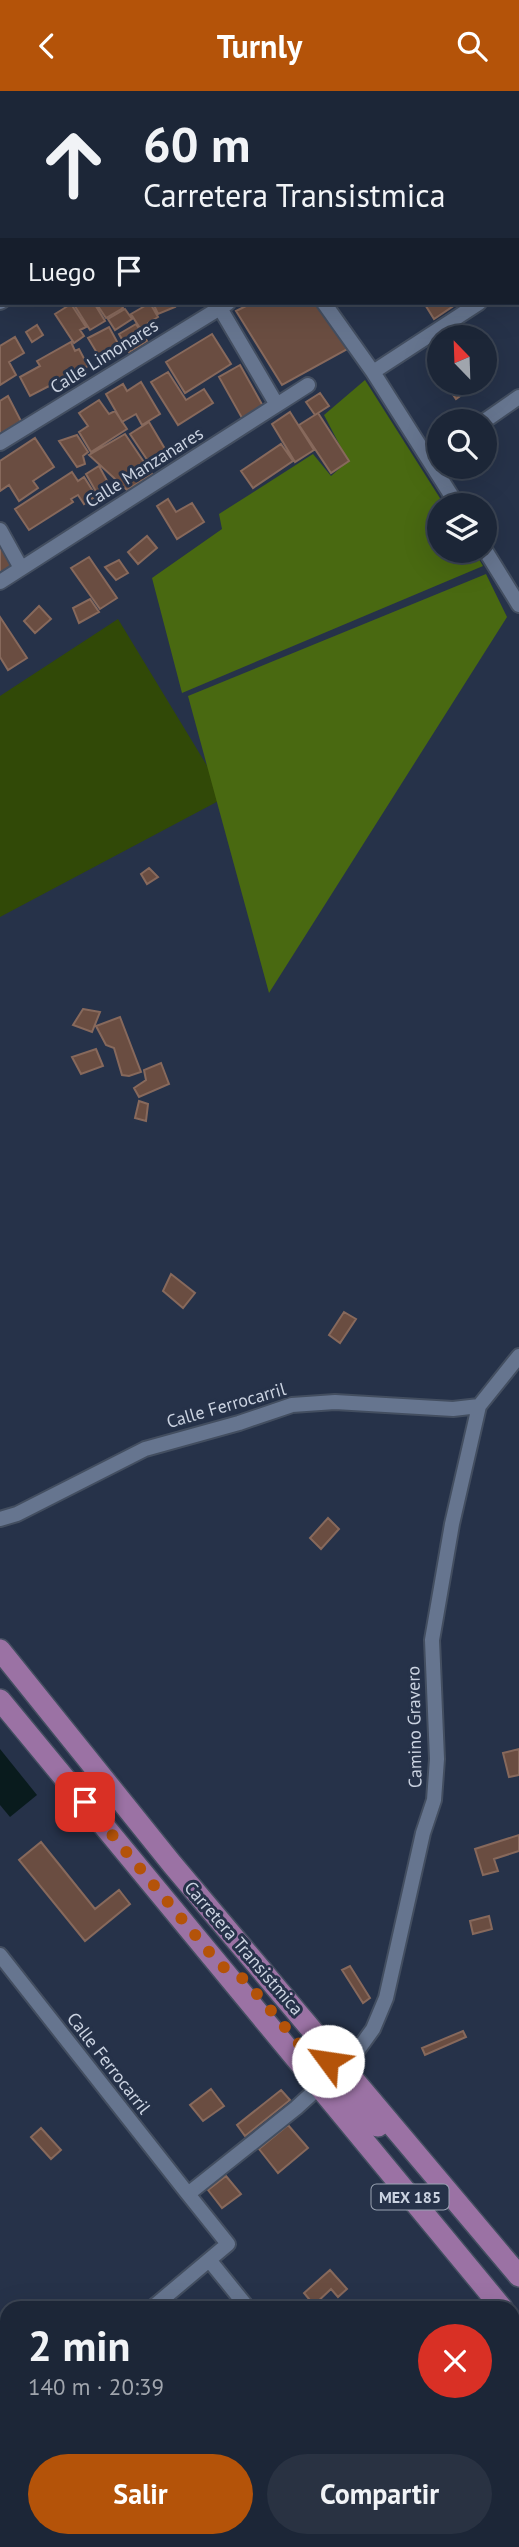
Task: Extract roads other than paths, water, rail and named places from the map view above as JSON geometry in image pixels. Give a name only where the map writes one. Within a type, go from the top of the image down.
[{"type":"main road","name":"Carretera Transistmica","points":[[0,1650],[172,1864],[344,2064],[519,2276]]},
{"type":"main road","name":"Carretera Transistmica","points":[[0,1700],[496,2301]]},
{"type":"main road","points":[[220,1965],[245,1980],[312,2059],[344,2064]]},
{"type":"main road","points":[[319,2087],[351,2097],[443,2196],[460,2203]]},
{"type":"street","name":"Calle Limonares","points":[[0,443],[220,305]]},
{"type":"street","points":[[223,305],[277,405]]},
{"type":"street","points":[[325,305],[427,446]]},
{"type":"street","points":[[373,372],[476,305]]},
{"type":"street","name":"Calle Manzanares","points":[[0,582],[308,385]]},
{"type":"street","points":[[497,412],[519,397]]},
{"type":"street","points":[[0,530],[20,568]]},
{"type":"street","points":[[493,563],[519,605]]},
{"type":"street","name":"Camino Gravero","points":[[188,2194],[344,2064],[373,2029],[386,1998],[423,1833],[434,1800],[437,1759],[432,1640],[452,1524],[479,1406],[519,1356]]},
{"type":"street","name":"Calle Ferrocarril","points":[[0,1519],[17,1514],[145,1449],[240,1423],[292,1405],[335,1402],[453,1409],[479,1406]]},
{"type":"street","name":"Calle Ferrocarril","points":[[0,1955],[228,2244],[210,2261]]},
{"type":"street","points":[[161,2301],[210,2261],[242,2301]]}]
